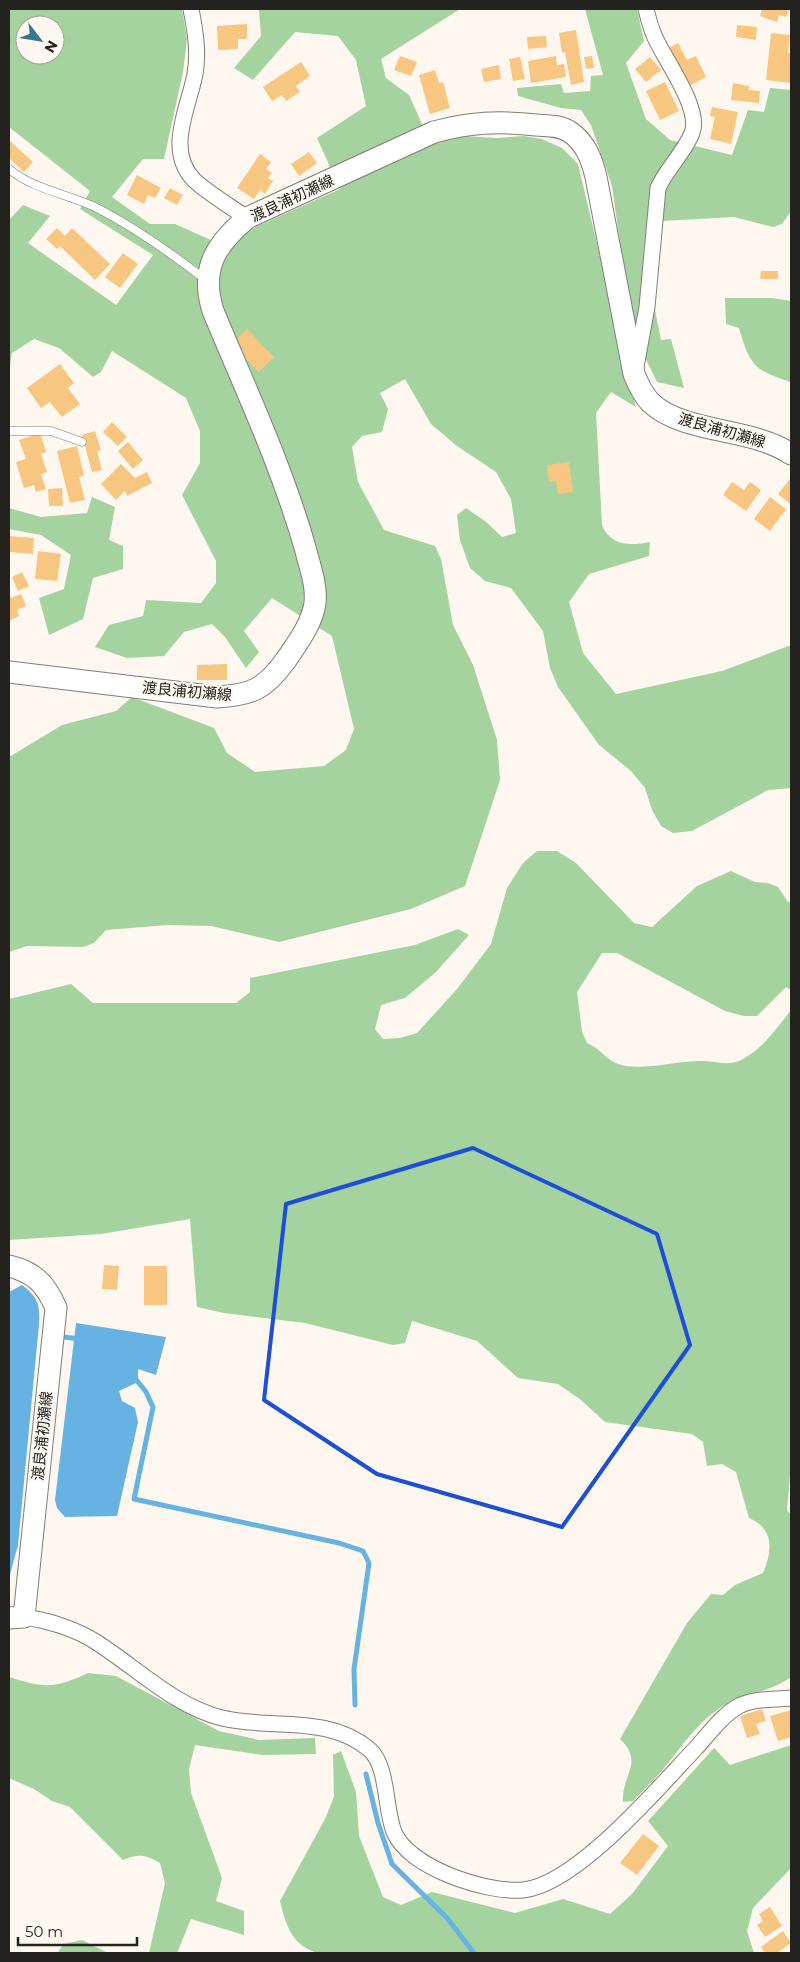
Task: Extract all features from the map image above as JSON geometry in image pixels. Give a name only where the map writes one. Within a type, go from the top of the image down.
[{"type":"main road","name":"渡良浦初瀬線","points":[[9,672],[217,696],[237,696],[254,691],[270,681],[300,639],[311,619],[315,602],[314,579],[301,533],[263,432],[213,311],[206,281],[221,244],[229,233],[247,218],[434,132],[460,124],[487,121],[508,122],[558,127],[570,132],[591,156],[610,243],[634,374],[640,388],[651,403],[670,415],[759,439],[780,446],[791,454]]},
{"type":"main road","name":"渡良浦初瀬線","points":[[9,1266],[30,1273],[43,1283],[56,1308],[16,1618]]},
{"type":"street","points":[[191,9],[196,39],[195,73],[180,127],[182,153],[186,168],[194,180],[247,218]]},
{"type":"street","points":[[634,374],[648,307],[658,188],[664,173],[686,145],[693,130],[692,109],[654,34],[646,9]]},
{"type":"street","points":[[16,1618],[40,1619],[93,1640],[165,1692],[191,1706],[222,1718],[334,1729],[356,1741],[372,1751],[380,1769],[393,1831],[404,1850],[415,1858],[440,1870],[485,1888],[504,1891],[540,1887],[577,1863],[637,1811],[722,1720],[738,1707],[750,1702],[791,1698]]},
{"type":"lane","points":[[9,169],[30,182],[96,207],[140,232],[206,281]]},
{"type":"lane","points":[[9,432],[51,431],[82,442]]},
{"type":"highlighted area","points":[[473,1148],[657,1234],[690,1345],[562,1527],[377,1474],[264,1400],[286,1204]]},
{"type":"green space","points":[[9,9],[182,9],[187,39],[183,72],[164,159],[143,159],[112,197],[150,224],[175,224],[231,249],[247,231],[340,189],[317,138],[366,106],[356,60],[338,36],[295,32],[253,80],[234,68],[261,36],[259,9],[460,9],[381,59],[386,78],[409,95],[430,142],[463,136],[497,138],[524,136],[542,139],[562,148],[578,164],[636,407],[611,392],[596,413],[602,525],[610,537],[616,541],[628,544],[650,542],[649,556],[589,574],[569,602],[583,653],[616,694],[722,671],[791,645],[791,788],[768,790],[692,831],[673,833],[661,826],[652,810],[645,788],[631,771],[599,745],[558,687],[550,668],[543,631],[511,588],[485,581],[470,568],[460,540],[457,515],[466,508],[485,521],[502,537],[516,533],[511,499],[496,472],[457,446],[431,424],[405,379],[380,393],[388,409],[382,432],[362,436],[352,447],[358,482],[384,530],[435,546],[441,559],[453,625],[473,665],[497,740],[500,780],[465,886],[411,909],[279,942],[211,926],[168,925],[106,930],[94,943],[83,947],[27,946],[9,952],[9,757],[62,725],[116,711],[132,697],[214,728],[227,753],[255,772],[324,766],[346,750],[354,729],[332,636],[272,598],[244,631],[259,652],[246,668],[225,637],[212,624],[184,632],[164,656],[127,658],[95,647],[109,625],[143,616],[146,600],[201,603],[216,583],[216,561],[182,495],[200,463],[200,431],[186,398],[112,351],[101,372],[93,377],[59,348],[34,339],[12,353],[9,372],[9,220],[23,205],[50,216],[28,243],[116,305],[153,255],[80,209],[90,191],[9,127]]},
{"type":"green space","points":[[585,9],[637,9],[644,41],[626,63],[646,119],[670,140],[732,155],[748,110],[764,112],[770,88],[791,90],[791,211],[782,224],[773,227],[734,217],[661,221],[641,308],[655,310],[661,340],[671,339],[684,388],[657,382],[633,333],[612,186],[591,125],[581,110],[561,108],[518,96],[517,88],[561,84],[564,93],[590,91],[591,76],[603,75]]},
{"type":"green space","points":[[725,298],[772,298],[791,301],[791,382],[769,374],[755,365],[747,351],[739,328],[726,324]]},
{"type":"green space","points":[[92,497],[115,507],[109,540],[123,546],[123,569],[93,578],[83,619],[49,635],[39,598],[64,589],[71,555],[41,535],[9,529],[9,508],[41,517],[87,513]]},
{"type":"green space","points":[[537,851],[557,851],[576,863],[634,923],[652,927],[697,886],[731,871],[755,882],[768,883],[778,887],[788,902],[791,902],[791,990],[786,987],[757,1016],[744,1016],[725,1011],[617,953],[602,953],[577,992],[582,1032],[587,1043],[613,1062],[637,1067],[692,1061],[733,1063],[750,1054],[763,1043],[791,1010],[791,1463],[787,1510],[791,1515],[791,1677],[775,1686],[738,1699],[720,1708],[697,1728],[633,1801],[623,1802],[623,1793],[630,1769],[631,1755],[620,1739],[687,1623],[711,1594],[723,1595],[735,1585],[763,1573],[766,1565],[769,1549],[767,1535],[763,1528],[749,1518],[736,1472],[722,1464],[707,1466],[703,1442],[692,1434],[605,1422],[581,1400],[558,1384],[518,1378],[477,1341],[412,1321],[405,1343],[393,1345],[305,1323],[224,1313],[197,1307],[190,1219],[101,1234],[9,1240],[9,999],[71,984],[93,1003],[236,1003],[250,992],[250,978],[415,945],[458,929],[469,935],[436,972],[405,998],[381,1005],[375,1029],[383,1039],[400,1038],[417,1033],[457,989],[491,944],[507,888],[523,863]]},
{"type":"green space","points":[[88,1673],[116,1676],[219,1731],[259,1740],[315,1738],[316,1754],[262,1755],[195,1745],[189,1769],[191,1793],[222,1878],[216,1901],[244,1911],[244,1935],[191,1919],[177,1953],[149,1953],[165,1883],[160,1863],[142,1856],[133,1856],[123,1860],[70,1807],[52,1801],[34,1789],[9,1778],[9,1677],[40,1685],[49,1685],[66,1682]]},
{"type":"green space","points":[[791,1745],[791,1868],[753,1908],[747,1931],[754,1953],[319,1953],[302,1946],[296,1940],[285,1918],[280,1901],[325,1819],[334,1797],[333,1755],[341,1751],[356,1792],[359,1836],[383,1897],[401,1905],[432,1892],[515,1913],[563,1899],[610,1914],[632,1894],[668,1846],[648,1821],[714,1748],[730,1765]]},
{"type":"green space","points":[[82,1940],[108,1953],[57,1953],[64,1944]]},
{"type":"water","points":[[22,1285],[32,1293],[37,1302],[39,1324],[18,1545],[9,1578],[9,1292]]},
{"type":"water","points":[[76,1323],[166,1337],[156,1375],[138,1369],[138,1382],[119,1391],[122,1401],[135,1408],[138,1422],[117,1516],[65,1517],[57,1508],[55,1500]]},
{"type":"building","points":[[762,9],[789,9],[786,17],[779,15],[777,22],[760,16]]},
{"type":"building","points":[[247,24],[247,39],[238,39],[238,49],[218,50],[217,26]]},
{"type":"building","points":[[737,25],[757,27],[756,40],[736,37]]},
{"type":"building","points":[[576,30],[584,82],[571,85],[565,52],[562,53],[559,33]]},
{"type":"building","points":[[771,33],[790,35],[788,53],[791,53],[791,83],[766,80]]},
{"type":"building","points":[[546,36],[547,47],[528,49],[527,37]]},
{"type":"building","points":[[678,43],[687,60],[696,56],[706,77],[687,87],[668,48]]},
{"type":"building","points":[[400,56],[417,62],[411,76],[394,70]]},
{"type":"building","points":[[556,56],[557,65],[564,64],[566,77],[531,83],[528,61]]},
{"type":"building","points":[[592,56],[594,68],[586,69],[584,57]]},
{"type":"building","points":[[520,57],[525,79],[513,81],[509,59]]},
{"type":"building","points":[[650,57],[661,70],[646,82],[635,69]]},
{"type":"building","points":[[301,62],[310,76],[296,86],[300,92],[286,101],[282,95],[272,101],[263,87]]},
{"type":"building","points":[[499,65],[501,79],[484,82],[481,69]]},
{"type":"building","points":[[435,70],[439,83],[443,82],[450,108],[430,114],[419,75]]},
{"type":"building","points":[[665,82],[679,111],[660,120],[646,91]]},
{"type":"building","points":[[733,83],[749,86],[749,90],[760,91],[759,103],[731,100]]},
{"type":"building","points":[[712,107],[738,112],[731,144],[710,139],[715,117],[710,116]]},
{"type":"building","points":[[9,140],[33,162],[24,172],[9,158]]},
{"type":"building","points":[[309,152],[317,163],[299,176],[291,164]]},
{"type":"building","points":[[260,154],[271,162],[266,169],[272,173],[268,178],[273,181],[265,194],[260,190],[254,199],[237,188]]},
{"type":"building","points":[[137,175],[161,188],[155,198],[148,195],[144,204],[127,195]]},
{"type":"building","points":[[170,188],[183,195],[177,205],[164,198]]},
{"type":"building","points":[[57,228],[65,236],[72,228],[110,264],[95,280],[60,246],[57,249],[46,239]]},
{"type":"building","points":[[123,253],[138,264],[120,288],[105,277]]},
{"type":"building","points":[[761,271],[778,271],[778,279],[760,279]]},
{"type":"building","points":[[247,329],[274,357],[259,372],[239,352],[243,348],[236,340]]},
{"type":"building","points":[[60,364],[74,383],[68,388],[80,404],[62,417],[50,402],[41,408],[27,388]]},
{"type":"building","points":[[112,422],[127,437],[118,446],[103,432]]},
{"type":"building","points":[[95,431],[101,450],[97,451],[102,470],[92,472],[82,435]]},
{"type":"building","points":[[40,433],[46,452],[41,454],[47,472],[41,474],[46,489],[36,492],[34,485],[24,488],[16,462],[26,459],[19,440]]},
{"type":"building","points":[[128,442],[143,460],[133,469],[118,451]]},
{"type":"building","points":[[77,446],[84,476],[79,477],[85,500],[70,503],[57,451]]},
{"type":"building","points":[[569,462],[573,492],[558,494],[556,481],[549,482],[547,465]]},
{"type":"building","points":[[121,464],[135,478],[147,472],[152,483],[127,496],[125,491],[116,500],[101,484]]},
{"type":"building","points":[[791,480],[790,504],[778,494]]},
{"type":"building","points":[[732,482],[744,490],[750,482],[761,490],[746,511],[723,495]]},
{"type":"building","points":[[62,488],[63,506],[49,506],[48,489]]},
{"type":"building","points":[[770,497],[786,509],[770,531],[754,519]]},
{"type":"building","points":[[9,536],[34,538],[33,554],[9,552]]},
{"type":"building","points":[[38,551],[61,554],[57,581],[35,579]]},
{"type":"building","points":[[22,572],[29,586],[18,591],[12,577]]},
{"type":"building","points":[[9,592],[11,598],[21,594],[26,606],[17,610],[19,616],[9,621]]},
{"type":"building","points":[[227,664],[227,680],[197,680],[197,665]]},
{"type":"building","points":[[104,1265],[119,1266],[117,1290],[102,1289]]},
{"type":"building","points":[[144,1266],[167,1266],[167,1305],[144,1305]]},
{"type":"building","points":[[762,1709],[766,1721],[756,1724],[760,1734],[747,1738],[740,1716]]},
{"type":"building","points":[[791,1710],[791,1737],[778,1741],[770,1716]]},
{"type":"building","points":[[643,1834],[659,1846],[637,1875],[620,1863]]},
{"type":"building","points":[[770,1907],[782,1926],[765,1937],[757,1925],[763,1921],[759,1914]]},
{"type":"building","points":[[783,1931],[791,1943],[777,1953],[765,1953],[761,1947]]},
{"type":"waterway","points":[[64,1337],[79,1339]]},
{"type":"waterway","points":[[135,1378],[146,1392],[153,1407],[134,1499],[339,1543],[363,1551],[369,1563],[354,1669],[355,1705]]},
{"type":"waterway","points":[[366,1774],[378,1823],[392,1864],[447,1918],[474,1953]]}]
